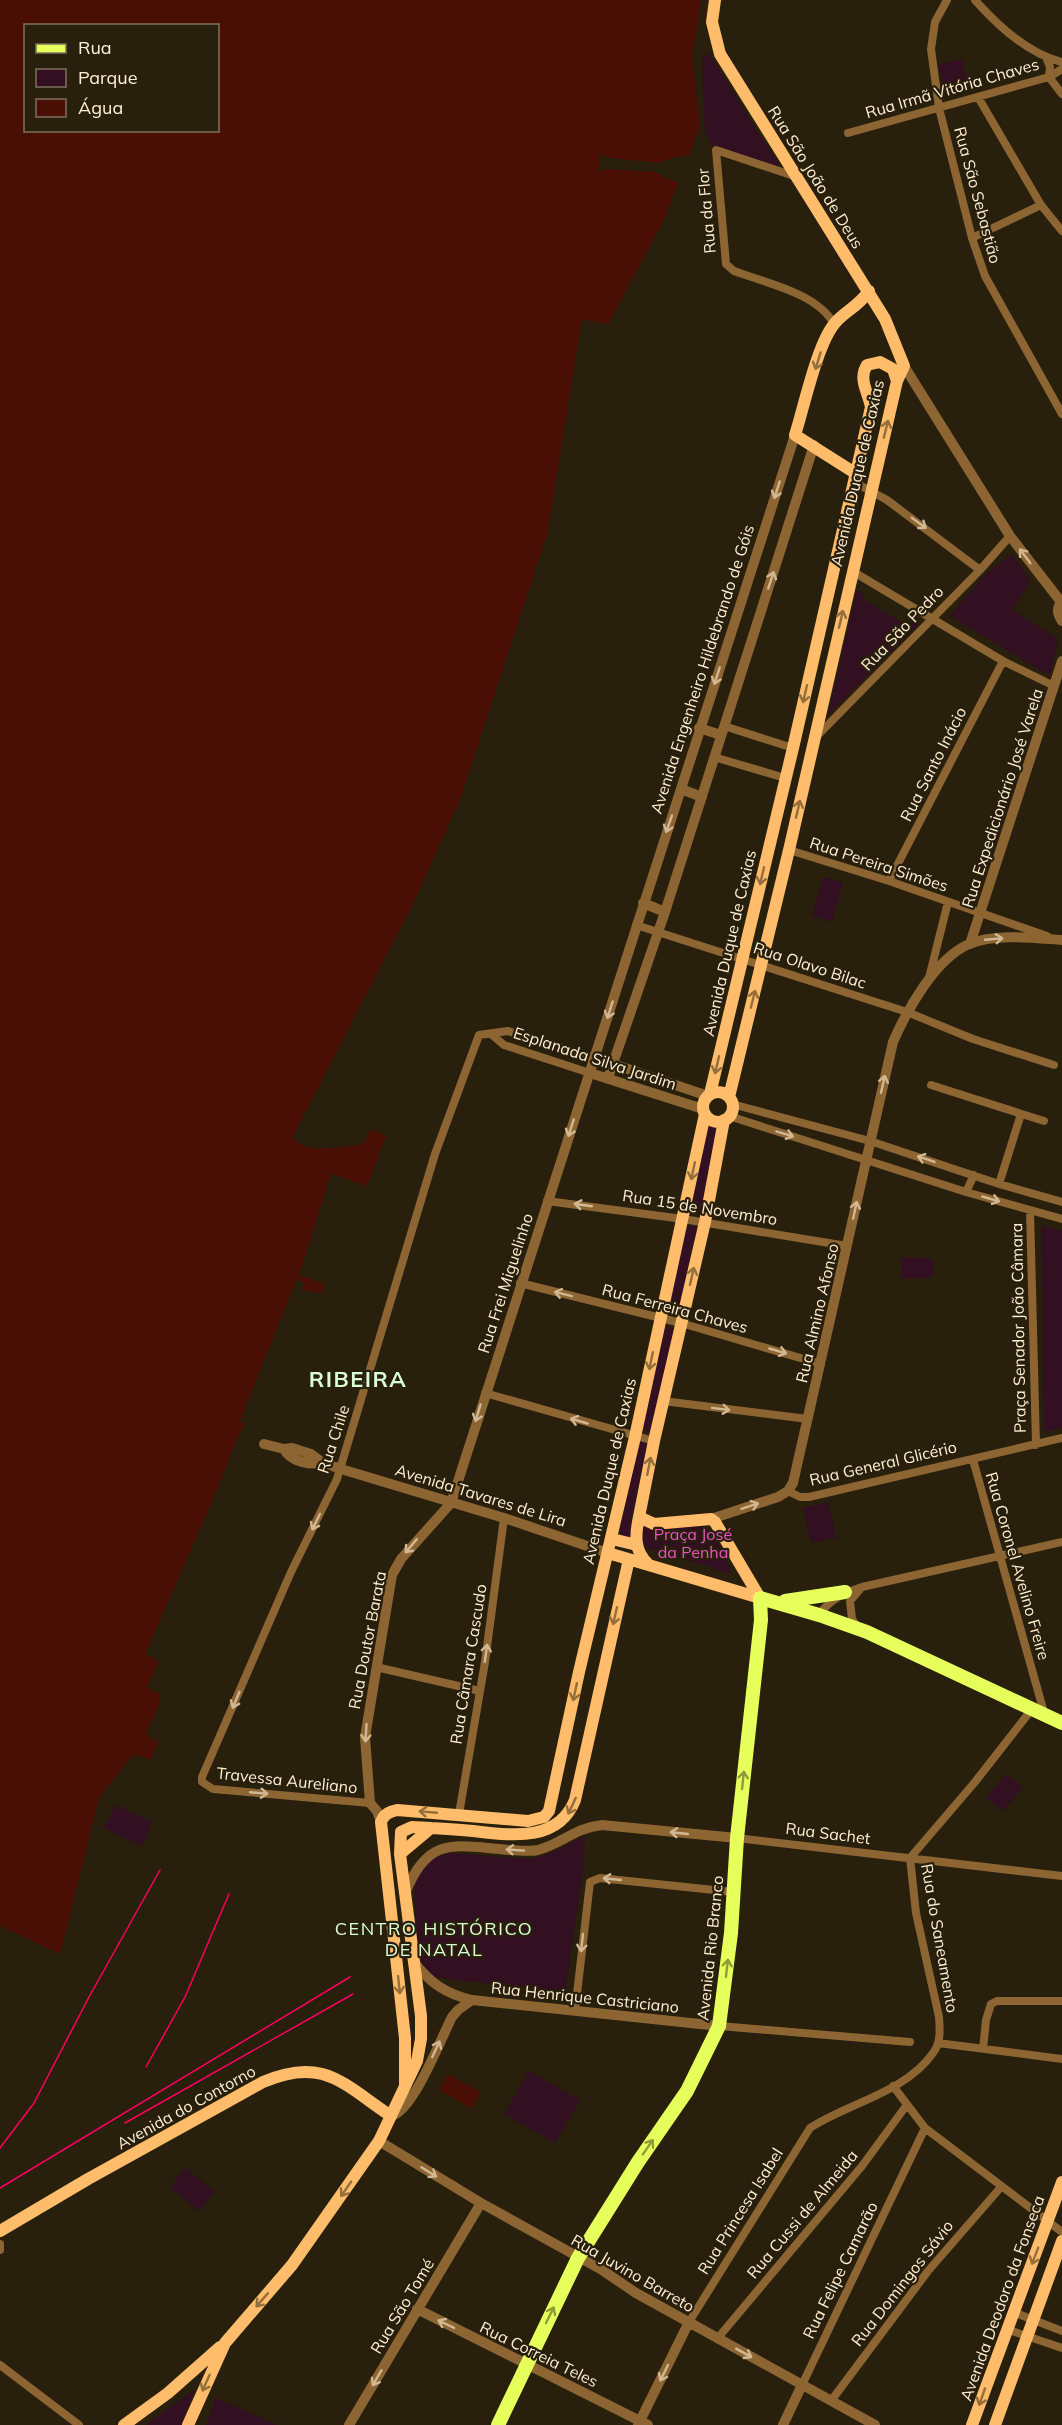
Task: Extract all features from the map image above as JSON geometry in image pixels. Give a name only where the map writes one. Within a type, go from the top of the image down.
[{"type":"main road","name":"Rua São João de Deus","points":[[715,1],[712,22],[720,54],[794,176],[869,291],[885,319],[904,366]]},
{"type":"main road","name":"Avenida Engenheiro Hildebrando de Góis","points":[[795,435],[823,343],[834,324],[860,303],[869,291]]},
{"type":"main road","name":"Avenida Duque de Caxias","points":[[709,1095],[793,748],[871,407],[862,381],[863,371],[867,365],[874,362],[886,364],[893,369],[897,381],[731,1100]]},
{"type":"main road","points":[[897,381],[904,366]]},
{"type":"main road","points":[[795,435],[814,445],[855,477]]},
{"type":"main road","points":[[727,1020],[747,1025]]},
{"type":"main road","points":[[648,1564],[641,1557],[637,1545],[654,1441],[731,1100],[720,1092],[709,1095],[704,1102],[704,1111],[713,1120],[726,1118]]},
{"type":"main road","name":"Avenida Duque de Caxias","points":[[459,1814],[528,1821],[544,1817],[549,1811],[579,1672],[635,1437],[683,1219],[704,1111]]},
{"type":"main road","name":"Rua General Glicério","points":[[642,1519],[654,1524],[711,1519]]},
{"type":"main road","points":[[711,1519],[719,1527],[760,1598],[819,1614],[859,1629],[1062,1723]]},
{"type":"main road","points":[[612,1539],[637,1545]]},
{"type":"main road","name":"Avenida Tavares de Lira","points":[[608,1553],[760,1598]]},
{"type":"main road","points":[[124,2425],[168,2393],[225,2343],[292,2265],[380,2141],[417,2061],[421,2039],[421,2016],[400,1854],[400,1835],[403,1830],[412,1827],[512,1835],[545,1831],[557,1825],[567,1816],[575,1800],[629,1559]]},
{"type":"main road","points":[[777,1602],[845,1592]]},
{"type":"main road","name":"Avenida Rio Branco","points":[[498,2425],[578,2258],[638,2162],[687,2091],[719,2026],[731,1933],[737,1838],[761,1620],[760,1598]]},
{"type":"main road","points":[[405,2085],[405,2038],[381,1822],[383,1816],[397,1810],[459,1814]]},
{"type":"main road","name":"Avenida do Contorno","points":[[0,2230],[263,2082],[282,2074],[300,2071],[327,2074],[354,2089],[391,2116]]},
{"type":"main road","name":"Avenida Deodoro da Fonseca","points":[[972,2425],[1062,2182]]},
{"type":"main road","points":[[995,2425],[1062,2241]]},
{"type":"main road","points":[[188,2425],[225,2343]]},
{"type":"street","name":"Rua São Sebastião","points":[[947,0],[935,22],[931,48],[939,108],[972,238],[985,276],[1062,414]]},
{"type":"street","points":[[975,0],[993,20],[1046,57],[1062,62]]},
{"type":"street","points":[[1046,57],[1050,67],[1049,77],[1062,94]]},
{"type":"street","name":"Rua Irmã Vitória Chaves","points":[[848,133],[1049,77],[1062,69]]},
{"type":"street","points":[[978,97],[1041,205],[1062,231]]},
{"type":"street","name":"Rua da Flor","points":[[794,176],[716,150],[726,264],[734,271],[802,296],[828,313],[834,324]]},
{"type":"street","points":[[972,238],[1041,205]]},
{"type":"street","name":"Rua São João de Deus","points":[[904,366],[1010,536],[1061,602]]},
{"type":"street","name":"Avenida Engenheiro Hildebrando de Góis","points":[[590,1073],[795,435]]},
{"type":"street","points":[[608,1078],[665,912],[814,445]]},
{"type":"street","points":[[855,477],[980,570]]},
{"type":"street","name":"Rua São Pedro","points":[[814,738],[980,570],[1010,536]]},
{"type":"street","points":[[852,571],[1004,661],[1054,686]]},
{"type":"street","points":[[743,596],[763,603]]},
{"type":"street","points":[[1061,602],[1058,608],[1062,621]]},
{"type":"street","name":"Rua Santo Inácio","points":[[890,881],[1004,661]]},
{"type":"street","name":"Rua Expedicionário José Varela","points":[[970,944],[1062,661]]},
{"type":"street","points":[[699,728],[723,731],[793,748]]},
{"type":"street","points":[[714,757],[785,778]]},
{"type":"street","points":[[681,789],[702,797]]},
{"type":"street","name":"Rua Pereira Simões","points":[[789,850],[890,881],[1060,940]]},
{"type":"street","points":[[928,981],[948,902]]},
{"type":"street","points":[[643,903],[665,912]]},
{"type":"street","name":"Rua Olavo Bilac","points":[[636,925],[907,1012],[973,1039],[1054,1065]]},
{"type":"street","points":[[970,944],[998,938],[1060,940]]},
{"type":"street","name":"Rua Almino Afonso","points":[[788,1491],[793,1483],[821,1364],[893,1042],[907,1012],[928,981],[953,955],[970,944]]},
{"type":"street","name":"Esplanada Silva Jardim","points":[[491,1034],[508,1031],[709,1095]]},
{"type":"street","name":"Esplanada Silva Jardim","points":[[491,1034],[504,1045],[704,1111]]},
{"type":"street","name":"Rua Chile","points":[[202,1782],[202,1777],[291,1572],[341,1469],[435,1154],[479,1035],[491,1034]]},
{"type":"street","name":"Rua Frei Miguelinho","points":[[450,1503],[590,1073]]},
{"type":"street","points":[[931,1085],[1044,1122]]},
{"type":"street","points":[[731,1100],[1062,1202]]},
{"type":"street","points":[[999,1184],[1021,1114]]},
{"type":"street","points":[[726,1118],[866,1158],[966,1192],[1062,1219]]},
{"type":"street","points":[[966,1192],[974,1175]]},
{"type":"street","name":"Rua 15 de Novembro","points":[[547,1201],[705,1222],[847,1246]]},
{"type":"street","name":"Praça Senador João Câmara","points":[[1030,1210],[1036,1445]]},
{"type":"street","name":"Rua Ferreira Chaves","points":[[520,1283],[681,1323],[821,1364]]},
{"type":"street","points":[[484,1393],[654,1441]]},
{"type":"street","points":[[663,1401],[808,1419]]},
{"type":"street","name":"Rua General Glicério","points":[[711,1519],[778,1497],[788,1491],[800,1497],[809,1497],[1062,1438]]},
{"type":"street","name":"Avenida Tavares de Lira","points":[[264,1444],[284,1449],[289,1456],[308,1464],[323,1463],[504,1518],[608,1553]]},
{"type":"street","name":"Rua Coronel Avelino Freire","points":[[973,1460],[1001,1556],[1038,1712]]},
{"type":"street","name":"Rua Doutor Barata","points":[[370,1803],[365,1737],[390,1585],[396,1567],[450,1503]]},
{"type":"street","name":"Rua Câmara Cascudo","points":[[459,1814],[480,1691],[504,1518]]},
{"type":"street","points":[[819,1614],[830,1602],[845,1592],[1062,1542]]},
{"type":"street","points":[[859,1629],[852,1619],[850,1601],[862,1587]]},
{"type":"street","points":[[376,1667],[480,1691]]},
{"type":"street","name":"Rua do Saneamento","points":[[938,2043],[939,2017],[916,1913],[910,1858],[1038,1712]]},
{"type":"street","name":"Travessa Aureliano","points":[[202,1782],[213,1789],[370,1803]]},
{"type":"street","points":[[370,1803],[377,1811],[381,1822]]},
{"type":"street","name":"Rua Sachet","points":[[405,1894],[411,1877],[419,1866],[437,1850],[468,1847],[538,1850],[589,1826],[602,1825],[737,1838],[1062,1876]]},
{"type":"street","points":[[575,2011],[588,1885],[594,1879],[733,1892]]},
{"type":"street","name":"Rua Henrique Castriciano","points":[[413,1961],[438,1987],[457,1997],[472,2000],[719,2026],[910,2042]]},
{"type":"street","points":[[391,2116],[400,2112],[416,2090],[452,2017],[472,2000]]},
{"type":"street","points":[[982,2049],[991,2004],[997,2001],[1062,2001]]},
{"type":"street","points":[[1062,2059],[938,2043],[933,2053],[916,2071],[893,2086],[925,2128],[1062,2232]]},
{"type":"street","name":"Rua Princesa Isabel","points":[[642,2424],[689,2322],[810,2128],[893,2086]]},
{"type":"street","name":"Rua Cussi de Almeida","points":[[717,2339],[862,2166],[906,2106]]},
{"type":"street","name":"Rua Felipe Camarão","points":[[783,2425],[925,2128]]},
{"type":"street","name":"Rua Juvino Barreto","points":[[380,2141],[481,2204],[717,2339],[875,2425]]},
{"type":"street","name":"Rua Domingos Sávio","points":[[831,2401],[928,2271],[1001,2187]]},
{"type":"street","name":"Rua São Tomé","points":[[349,2425],[481,2204]]},
{"type":"street","points":[[0,2244],[0,2250]]},
{"type":"street","name":"Rua Correia Teles","points":[[417,2309],[642,2424]]},
{"type":"street","points":[[1013,2312],[1062,2331]]},
{"type":"street","points":[[1006,2329],[1062,2348]]},
{"type":"street","points":[[0,2365],[79,2425]]},
{"type":"green space","points":[[710,54],[767,148],[778,161],[777,167],[713,147],[705,133],[702,57]]},
{"type":"green space","points":[[962,59],[969,91],[946,97],[938,65]]},
{"type":"green space","points":[[1012,554],[1030,581],[1013,610],[1058,639],[1051,672],[1048,675],[950,616],[986,574]]},
{"type":"green space","points":[[857,589],[863,593],[864,600],[906,625],[914,622],[918,625],[828,715]]},
{"type":"green space","points":[[823,877],[843,883],[832,922],[812,916]]},
{"type":"green space","points":[[708,1124],[720,1127],[702,1214],[688,1209]]},
{"type":"green space","points":[[688,1225],[697,1227],[678,1313],[667,1309]]},
{"type":"green space","points":[[1041,1225],[1062,1231],[1062,1428],[1044,1432]]},
{"type":"green space","points":[[901,1258],[933,1258],[933,1278],[901,1278]]},
{"type":"green space","points":[[663,1326],[674,1329],[651,1432],[641,1429]]},
{"type":"green space","name":"Praça José da Penha","points":[[642,1441],[647,1445],[647,1449],[631,1517],[647,1528],[696,1525],[712,1531],[731,1571],[729,1573],[622,1540],[620,1530],[635,1446],[637,1442]]},
{"type":"green space","points":[[828,1502],[836,1538],[811,1543],[803,1508]]},
{"type":"green space","points":[[1006,1774],[1023,1787],[1003,1811],[986,1798]]},
{"type":"green space","points":[[115,1805],[153,1822],[142,1846],[104,1828]]},
{"type":"green space","points":[[585,1835],[583,1872],[565,1991],[455,1980],[436,1977],[426,1972],[417,1931],[415,1894],[416,1883],[426,1864],[435,1857],[448,1853],[531,1859],[561,1849]]},
{"type":"green space","points":[[529,2071],[580,2100],[555,2143],[504,2114]]},
{"type":"green space","points":[[186,2168],[215,2192],[199,2211],[170,2187]]},
{"type":"green space","points":[[195,2389],[181,2425],[146,2425]]},
{"type":"green space","points":[[216,2398],[277,2425],[206,2425]]},
{"type":"water","points":[[0,0],[701,0],[692,58],[700,126],[664,220],[608,324],[582,319],[547,535],[459,802],[413,904],[292,1138],[307,1147],[325,1148],[363,1144],[371,1129],[386,1136],[367,1186],[331,1174],[299,1275],[325,1284],[322,1294],[302,1289],[304,1283],[296,1280],[240,1421],[245,1423],[145,1654],[159,1662],[147,1687],[160,1694],[160,1702],[146,1735],[158,1742],[151,1760],[133,1754],[99,1798],[60,1954],[0,1926]]},
{"type":"water","points":[[448,2074],[481,2092],[472,2109],[439,2090]]},
{"type":"pier","points":[[600,155],[658,163],[678,156],[689,156],[678,183],[655,172],[607,169],[599,172]]},
{"type":"tram line","points":[[0,2148],[34,2103],[89,1997],[160,1870]]},
{"type":"tram line","points":[[146,2067],[185,1997],[229,1894]]},
{"type":"tram line","points":[[0,2188],[350,1977]]},
{"type":"tram line","points":[[125,2123],[353,1994]]},
{"type":"district","name":"RIBEIRA","points":[[358,1379]]},
{"type":"district","name":"CENTRO HISTÓRICO DE NATAL","points":[[434,1938]]}]
